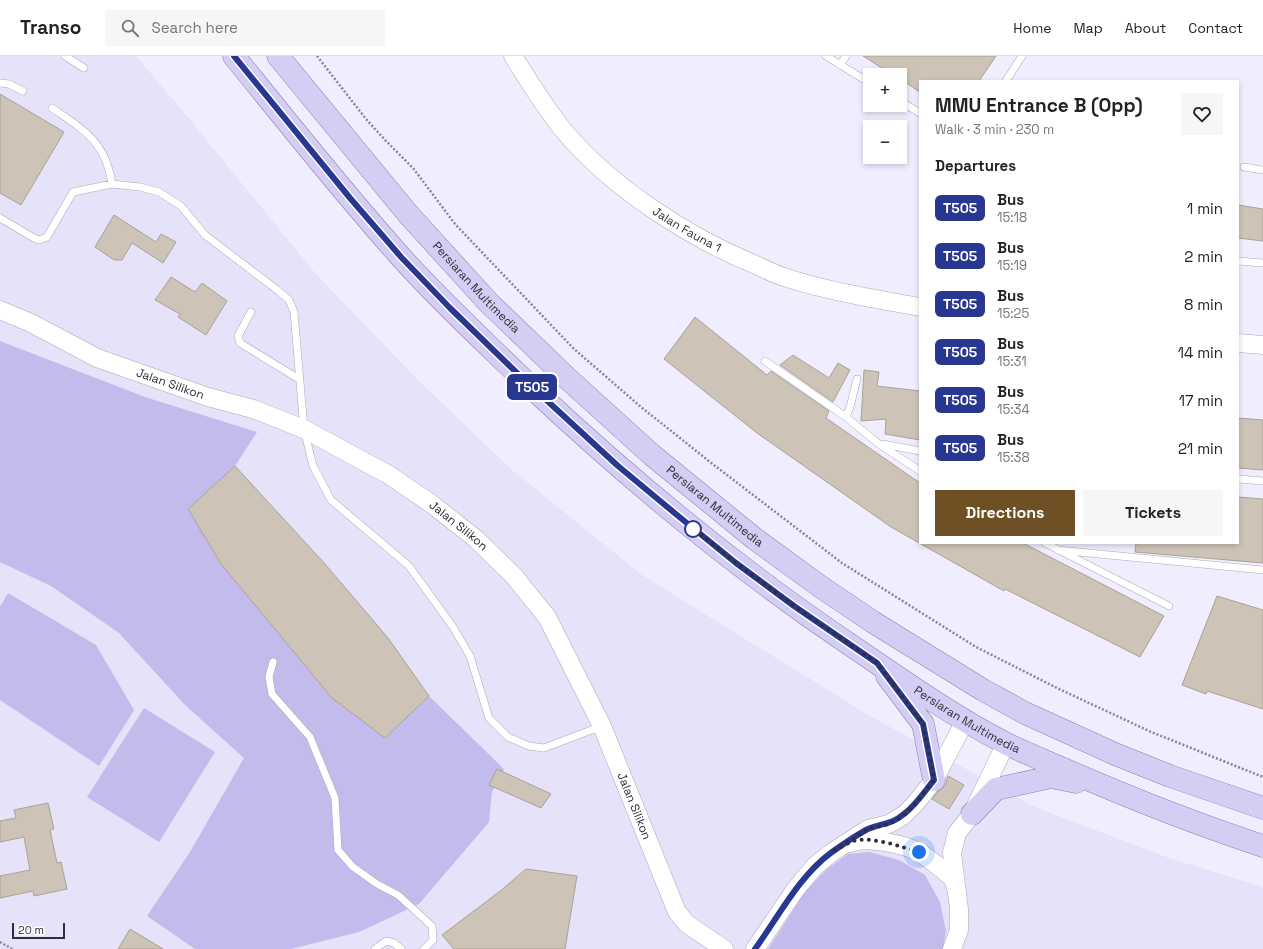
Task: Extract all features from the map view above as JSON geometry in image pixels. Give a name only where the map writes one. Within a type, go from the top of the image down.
[{"type":"main road","name":"Persiaran Multimedia","points":[[234,56],[350,198],[401,257],[450,308],[517,373],[618,466],[736,563],[877,663],[965,720],[1006,743],[1129,797],[1263,846]]},
{"type":"main road","name":"Persiaran Multimedia","points":[[278,56],[408,214],[488,302],[567,378],[636,441],[710,503],[755,538],[821,587],[873,622],[983,690],[1025,713],[1115,754],[1170,776],[1263,808]]},
{"type":"main road","points":[[877,663],[923,724],[934,780]]},
{"type":"main road","points":[[972,814],[996,789],[1051,777],[1085,784],[1129,797]]},
{"type":"street","name":"Jalan Fauna 1","points":[[513,56],[537,94],[564,131],[598,166],[641,200],[686,230],[732,255],[786,278],[847,294],[919,307]]},
{"type":"street","name":"Jalan Silikon","points":[[0,310],[31,323],[97,358],[208,397],[253,409],[304,429],[389,475],[433,505],[476,539],[513,575],[547,617],[602,726],[677,912],[687,924],[724,949]]},
{"type":"street","points":[[1239,343],[1263,345]]},
{"type":"street","points":[[755,949],[795,890],[814,868],[832,852],[868,829],[889,824],[904,815],[915,804],[934,780],[965,720]]},
{"type":"street","points":[[952,949],[959,930],[959,910],[952,853],[957,833],[972,814],[1006,743]]},
{"type":"street","points":[[832,852],[856,840],[876,841],[896,845],[919,852],[952,878],[956,888]]},
{"type":"lane","points":[[64,56],[84,68]]},
{"type":"lane","points":[[826,56],[863,79]]},
{"type":"lane","points":[[840,65],[846,56]]},
{"type":"lane","points":[[1007,80],[1022,56]]},
{"type":"lane","points":[[0,83],[9,84],[23,91]]},
{"type":"lane","points":[[907,105],[919,112]]},
{"type":"lane","points":[[52,108],[93,138],[106,161],[112,184]]},
{"type":"lane","points":[[1244,167],[1263,170]]},
{"type":"lane","points":[[0,218],[39,240],[47,236],[73,192],[112,184],[140,187],[159,192],[181,206],[205,235],[289,300],[294,312],[304,429],[313,466],[331,500],[409,566],[453,627],[470,656],[489,718],[508,737],[530,746],[544,748],[602,726]]},
{"type":"lane","points":[[1239,261],[1263,263]]},
{"type":"lane","points":[[251,312],[238,336],[240,343],[299,379]]},
{"type":"lane","points":[[765,360],[846,417],[879,444],[919,470]]},
{"type":"lane","points":[[846,417],[857,378]]},
{"type":"lane","points":[[879,444],[919,451]]},
{"type":"lane","points":[[1239,479],[1263,481]]},
{"type":"lane","points":[[1047,544],[1169,606]]},
{"type":"lane","points":[[1058,550],[1263,570]]},
{"type":"lane","points":[[273,662],[269,676],[272,694],[310,737],[335,798],[338,850],[353,867],[378,884],[398,895],[432,926],[433,940],[424,949]]},
{"type":"lane","points":[[375,949],[386,941],[394,943],[401,949]]},
{"type":"path","points":[[317,56],[366,119],[414,168],[455,224],[573,348],[642,407],[710,462],[842,563],[976,647],[1058,688],[1150,730],[1263,777]]},
{"type":"path","points":[[0,942],[12,949]]},
{"type":"shaded area","points":[[0,56],[136,56],[315,273],[418,380],[512,470],[642,575],[870,716],[1035,807],[1169,858],[1263,887],[1263,949],[0,949]]},
{"type":"shaded area","points":[[0,341],[145,397],[257,432],[235,466],[188,509],[221,564],[332,698],[385,738],[429,696],[504,769],[492,792],[489,822],[419,904],[359,932],[291,949],[195,949],[147,916],[190,852],[244,758],[185,705],[119,633],[51,586],[0,562]]},
{"type":"shaded area","points":[[8,593],[96,645],[134,710],[99,766],[0,700],[0,607]]},
{"type":"shaded area","points":[[144,708],[215,752],[159,842],[87,797]]},
{"type":"shaded area","points":[[869,852],[899,860],[925,875],[940,902],[946,931],[943,949],[768,949],[806,890],[827,869],[848,854]]},
{"type":"building","points":[[863,56],[996,56],[980,80],[919,80],[919,91],[907,84],[907,68],[882,68]]},
{"type":"building","points":[[0,94],[64,132],[21,205],[0,193]]},
{"type":"building","points":[[1239,205],[1263,209],[1263,241],[1239,238]]},
{"type":"building","points":[[114,215],[156,242],[161,234],[176,242],[163,263],[132,243],[122,260],[114,260],[95,247]]},
{"type":"building","points":[[171,277],[195,292],[202,283],[227,301],[206,335],[178,317],[180,314],[155,300]]},
{"type":"building","points":[[695,317],[767,375],[771,371],[829,411],[826,418],[919,482],[919,543],[891,527],[757,433],[664,359]]},
{"type":"building","points":[[793,355],[829,378],[838,363],[850,370],[833,402],[780,365]]},
{"type":"building","points":[[864,370],[879,372],[877,386],[919,391],[919,440],[885,434],[886,419],[861,421]]},
{"type":"building","points":[[1239,418],[1263,420],[1263,470],[1239,468]]},
{"type":"building","points":[[235,466],[325,564],[388,638],[429,696],[385,738],[332,698],[221,564],[188,509]]},
{"type":"building","points":[[1239,497],[1263,499],[1263,563],[1135,552],[1136,544],[1239,544]]},
{"type":"building","points":[[921,544],[1025,544],[1164,616],[1140,657],[1005,589],[1004,591]]},
{"type":"building","points":[[1217,596],[1263,610],[1263,709],[1207,691],[1206,694],[1182,685]]},
{"type":"building","points":[[497,769],[551,794],[541,808],[489,785]]},
{"type":"building","points":[[948,776],[964,785],[949,809],[932,799],[946,784]]},
{"type":"building","points":[[48,803],[54,829],[50,830],[57,863],[61,862],[67,889],[34,896],[33,891],[0,898],[0,876],[30,870],[24,837],[0,842],[0,821],[16,818],[14,810]]},
{"type":"building","points":[[526,869],[577,876],[565,949],[454,949],[442,935],[499,892]]},
{"type":"building","points":[[130,929],[163,949],[118,949]]},
{"type":"bus line","name":"T505","points":[[234,56],[350,198],[401,257],[506,363],[618,466],[736,563],[805,614],[877,663],[923,724],[934,780],[904,815],[889,824],[868,829],[832,852],[814,868],[795,890],[755,949]]},
{"type":"route","points":[[693,529],[689,525],[736,563],[794,606],[877,663],[923,724],[934,780],[904,815],[889,824],[868,829],[832,852],[856,840],[876,841],[919,852]]}]
